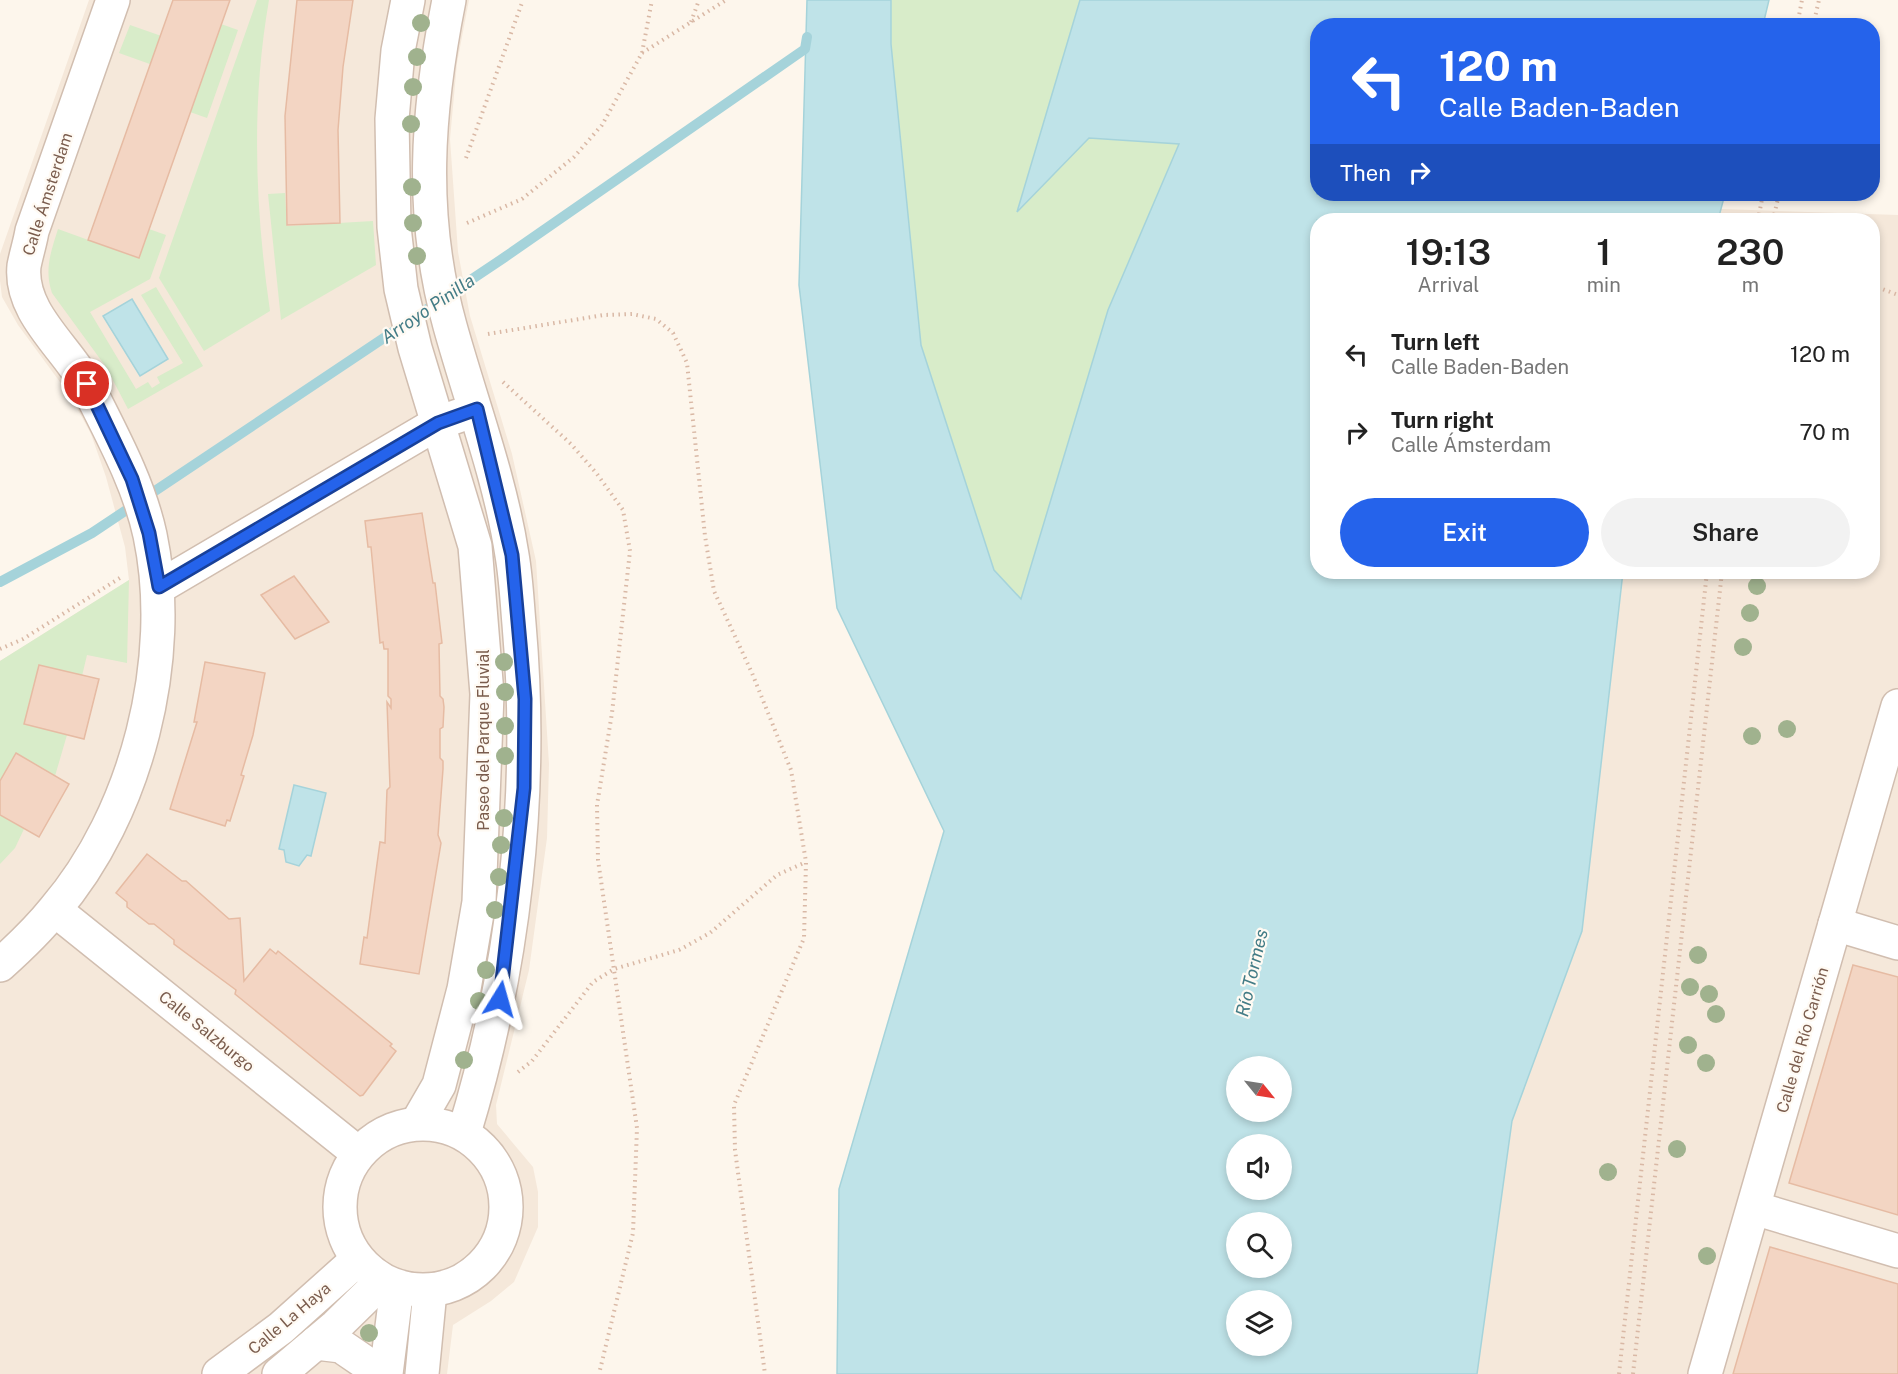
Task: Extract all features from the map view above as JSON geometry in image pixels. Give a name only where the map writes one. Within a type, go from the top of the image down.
[{"type":"street","name":"Calle Ámsterdam","points":[[0,965],[55,910],[99,842],[122,795],[139,750],[155,672],[146,578],[149,533],[132,479],[87,384],[36,313],[26,288],[24,268],[32,231],[112,0]]},
{"type":"street","name":"Paseo del Parque Fluvial","points":[[408,0],[398,51],[392,119],[394,227],[401,289],[415,348],[475,546],[487,694],[479,902],[464,988],[439,1085],[417,1123]]},
{"type":"street","points":[[449,0],[436,68],[429,132],[429,210],[439,279],[450,326],[477,409],[512,555],[525,699],[524,788],[500,999],[464,1133]]},
{"type":"street","points":[[146,578],[438,423],[477,409]]},
{"type":"street","name":"Calle del Río Carrión","points":[[1705,1374],[1898,705]]},
{"type":"street","name":"Calle Salzburgo","points":[[55,910],[358,1153]]},
{"type":"street","points":[[1835,924],[1898,943]]},
{"type":"street","points":[[417,1123],[441,1125],[464,1133],[492,1159],[505,1190],[504,1228],[487,1262],[467,1278],[430,1291],[389,1284],[357,1260],[341,1225],[342,1186],[358,1153],[383,1132],[417,1123]]},
{"type":"street","points":[[1754,1208],[1898,1251]]},
{"type":"street","name":"Calle La Haya","points":[[219,1374],[281,1328],[357,1260]]},
{"type":"street","points":[[279,1374],[389,1284]]},
{"type":"street","points":[[316,1343],[341,1346],[384,1374],[389,1284]]},
{"type":"street","points":[[422,1374],[430,1291]]},
{"type":"path","points":[[465,163],[523,0]]},
{"type":"path","points":[[462,225],[522,199],[574,157],[602,125],[642,53],[652,0]]},
{"type":"path","points":[[690,23],[699,0]]},
{"type":"path","points":[[642,53],[726,0]]},
{"type":"path","points":[[1799,18],[1802,0]]},
{"type":"path","points":[[1815,18],[1819,0]]},
{"type":"path","points":[[1880,288],[1898,295]]},
{"type":"path","points":[[482,335],[614,314],[632,314],[656,319],[673,333],[687,363],[705,536],[714,591],[752,673],[791,770],[806,862],[804,938],[734,1105],[735,1150],[765,1374]]},
{"type":"path","points":[[502,381],[571,444],[597,474],[622,510],[630,552],[626,604],[597,805],[598,860],[637,1128],[633,1233],[599,1374]]},
{"type":"path","points":[[0,649],[146,578]]},
{"type":"path","points":[[1619,1374],[1706,579]]},
{"type":"path","points":[[1633,1374],[1721,579]]},
{"type":"path","points":[[512,1076],[532,1061],[593,982],[614,969],[679,950],[710,933],[733,916],[777,875],[806,862]]},
{"type":"shaded area","points":[[89,0],[469,0],[457,63],[450,139],[458,252],[470,316],[512,454],[536,561],[549,764],[547,838],[529,970],[496,1105],[497,1124],[533,1167],[538,1192],[538,1227],[514,1282],[491,1301],[453,1325],[447,1374],[0,1374],[0,661],[129,580],[125,547],[106,477],[91,434],[71,397],[18,325],[2,297],[0,281],[0,254]]},
{"type":"shaded area","points":[[1721,209],[1839,213],[1720,213]]},
{"type":"shaded area","points":[[1880,214],[1898,215],[1898,1374],[1477,1374],[1512,1121],[1582,931],[1622,579],[1880,579]]},
{"type":"green space","points":[[257,0],[269,0],[259,78],[257,156],[261,233],[270,311],[204,351],[159,278]]},
{"type":"green space","points":[[891,0],[1080,0],[1018,210],[1089,138],[1179,144],[1108,310],[1021,599],[994,570],[921,345],[891,44]]},
{"type":"green space","points":[[221,24],[238,30],[207,118],[190,112],[200,82],[119,53],[130,25],[210,53]]},
{"type":"green space","points":[[285,193],[287,226],[373,221],[376,265],[281,320],[268,194]]},
{"type":"green space","points":[[58,229],[138,258],[149,229],[166,235],[150,279],[90,312],[136,389],[148,382],[152,388],[160,383],[157,377],[183,363],[141,295],[156,287],[203,366],[128,409],[106,367],[52,293],[49,268]]},
{"type":"green space","points":[[129,580],[127,663],[87,655],[82,676],[39,665],[24,724],[67,735],[55,776],[0,781],[0,661]]},
{"type":"green space","points":[[0,815],[24,829],[15,848],[0,864]]},
{"type":"water","name":"Río Tormes","points":[[807,0],[891,0],[891,44],[921,345],[994,570],[1021,599],[1108,310],[1179,144],[1089,138],[1017,212],[1080,0],[1769,0],[1765,18],[1310,18],[1310,201],[1723,201],[1720,213],[1310,213],[1310,579],[1622,579],[1582,931],[1512,1121],[1477,1374],[837,1374],[839,1189],[944,831],[837,608],[799,285]]},
{"type":"water","points":[[132,299],[168,359],[140,376],[103,316]]},
{"type":"water","points":[[294,785],[326,793],[311,856],[307,855],[299,866],[286,862],[284,850],[279,849]]},
{"type":"building","points":[[173,0],[230,0],[139,258],[88,240]]},
{"type":"building","points":[[297,0],[353,0],[343,67],[338,130],[340,223],[287,225],[285,116]]},
{"type":"building","points":[[422,513],[433,583],[435,583],[442,643],[439,644],[440,696],[444,707],[443,727],[440,729],[440,758],[443,761],[443,769],[438,835],[441,843],[419,974],[360,964],[364,937],[367,938],[380,842],[385,843],[387,790],[390,787],[387,702],[391,708],[391,699],[388,696],[388,649],[384,649],[383,642],[380,643],[371,547],[368,547],[365,521]]},
{"type":"building","points":[[294,576],[329,622],[295,639],[261,595]]},
{"type":"building","points":[[205,662],[265,673],[253,735],[241,775],[244,776],[230,821],[227,820],[225,826],[170,809],[197,722],[194,722]]},
{"type":"building","points":[[39,665],[99,679],[84,739],[24,724]]},
{"type":"building","points":[[16,753],[69,784],[39,837],[0,815],[0,781]]},
{"type":"building","points":[[147,854],[182,881],[186,881],[229,919],[240,918],[244,981],[270,949],[276,954],[278,951],[392,1044],[390,1046],[396,1051],[363,1095],[360,1096],[235,994],[236,990],[174,944],[174,940],[154,924],[149,924],[127,907],[127,902],[116,893]]},
{"type":"building","points":[[1853,965],[1898,977],[1898,1215],[1789,1183]]},
{"type":"building","points":[[1770,1247],[1898,1284],[1898,1374],[1733,1374]]},
{"type":"waterway","name":"Arroyo Pinilla","points":[[0,582],[92,533],[505,257],[805,49],[807,37]]},
{"type":"route","points":[[87,384],[132,479],[149,533],[159,587],[438,423],[477,409],[512,555],[525,699],[524,788],[500,999]]}]
